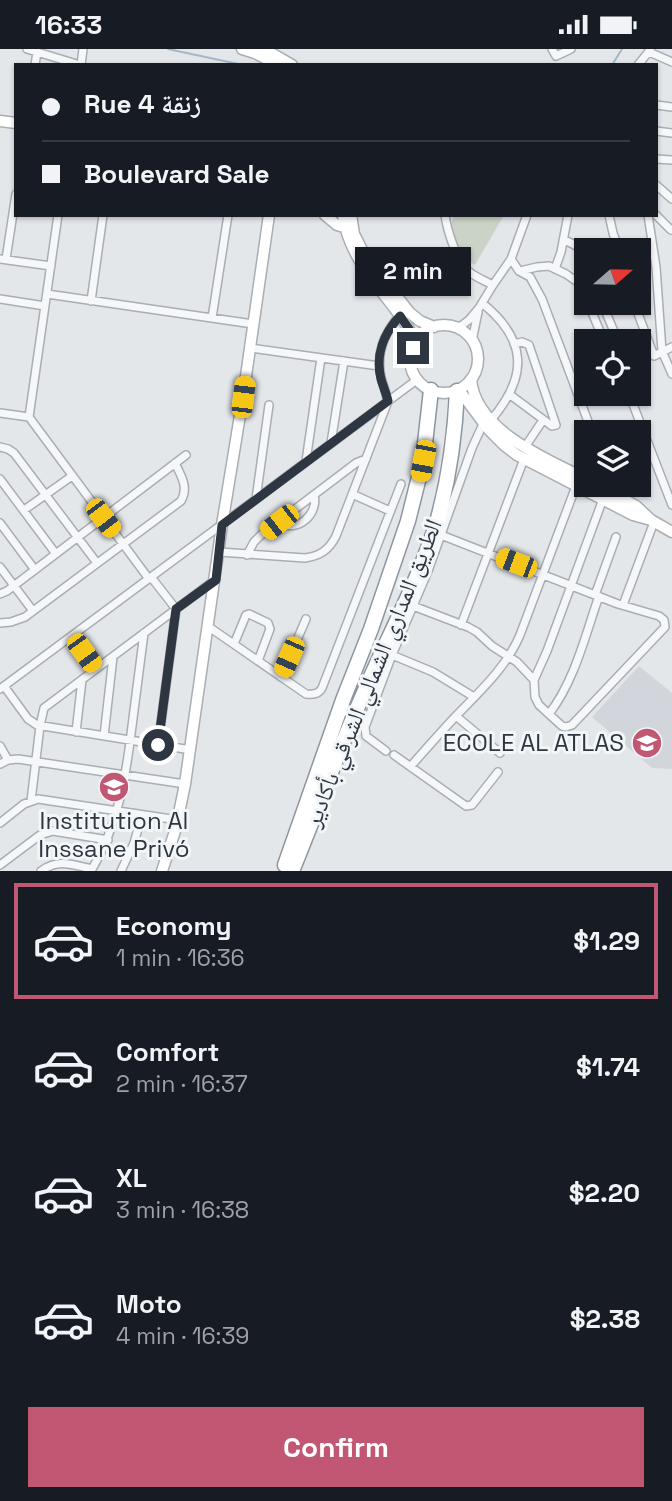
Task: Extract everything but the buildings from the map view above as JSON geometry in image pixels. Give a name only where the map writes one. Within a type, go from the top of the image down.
[{"type":"highway","name":"الطريق المداري الشمالي الشرقي بأكادير","points":[[282,871],[408,521],[423,461],[431,390]]},
{"type":"highway","name":"الطريق المداري الشمالي الشرقي بأكادير","points":[[292,871],[361,700],[431,540],[450,463],[458,390]]},
{"type":"street","points":[[27,49],[73,63]]},
{"type":"street","points":[[242,49],[273,54],[289,63]]},
{"type":"street","points":[[552,49],[556,56],[571,49]]},
{"type":"street","points":[[650,50],[671,60]]},
{"type":"street","points":[[36,63],[37,52]]},
{"type":"street","points":[[658,190],[672,199]]},
{"type":"street","points":[[14,204],[3,259],[51,266]]},
{"type":"street","points":[[58,217],[29,417],[103,518],[176,609],[158,745]]},
{"type":"street","points":[[91,301],[103,217]]},
{"type":"street","points":[[212,318],[228,217]]},
{"type":"street","points":[[162,871],[178,820],[191,750],[269,217]]},
{"type":"street","points":[[327,217],[335,224],[344,221],[356,255],[407,319],[434,327],[458,328],[472,341],[478,356],[478,365],[471,379],[458,390],[444,393],[431,390],[414,373],[411,361],[415,342],[423,333],[434,327]]},
{"type":"street","points":[[351,217],[354,233],[365,256],[406,309],[415,342]]},
{"type":"street","points":[[445,217],[464,267],[493,285]]},
{"type":"street","points":[[458,328],[481,306],[511,259],[526,217]]},
{"type":"street","points":[[555,269],[568,217]]},
{"type":"street","points":[[609,217],[614,238]]},
{"type":"street","points":[[647,217],[656,267],[662,351],[672,374]]},
{"type":"street","points":[[658,217],[671,230]]},
{"type":"street","points":[[564,240],[574,243]]},
{"type":"street","points":[[511,259],[519,271],[530,277],[542,299],[587,420]]},
{"type":"street","points":[[519,271],[548,266],[574,280]]},
{"type":"street","points":[[47,294],[253,324]]},
{"type":"street","points":[[0,299],[45,306]]},
{"type":"street","points":[[472,341],[481,306]]},
{"type":"street","points":[[386,751],[366,736],[364,730],[414,606],[469,456],[487,422],[509,394],[516,380],[517,358],[509,333],[501,321],[481,306]]},
{"type":"street","points":[[639,315],[654,356],[672,347]]},
{"type":"street","points":[[219,552],[305,558],[323,553],[334,540],[388,401],[379,366],[384,339],[391,326],[407,319]]},
{"type":"street","points":[[509,394],[552,426],[556,425],[529,345],[522,342],[514,344]]},
{"type":"street","points":[[250,348],[379,366]]},
{"type":"street","points":[[306,461],[321,358]]},
{"type":"street","points":[[331,443],[344,361]]},
{"type":"street","points":[[191,750],[40,726],[30,722],[2,687],[418,379]]},
{"type":"street","points":[[471,379],[477,402],[487,422],[525,447],[574,473]]},
{"type":"street","points":[[458,390],[487,422],[503,445],[574,485]]},
{"type":"street","points":[[256,499],[269,405]]},
{"type":"street","points":[[634,406],[672,505]]},
{"type":"street","points":[[0,413],[29,417]]},
{"type":"street","points":[[525,447],[543,420]]},
{"type":"street","points":[[0,447],[14,453],[97,563]]},
{"type":"street","points":[[0,594],[186,455]]},
{"type":"street","points":[[247,555],[258,538],[356,463],[366,459]]},
{"type":"street","points":[[461,625],[524,459]]},
{"type":"street","points":[[0,623],[16,621],[33,611],[183,498],[185,487],[175,463]]},
{"type":"street","points":[[24,510],[72,476]]},
{"type":"street","points":[[0,479],[56,554]]},
{"type":"street","points":[[209,627],[306,694],[321,690],[401,484]]},
{"type":"street","points":[[411,767],[509,656],[574,491]]},
{"type":"street","points":[[352,494],[390,511]]},
{"type":"street","points":[[279,522],[285,526],[294,526],[310,516],[315,501],[314,495]]},
{"type":"street","points":[[599,497],[632,507]]},
{"type":"street","points":[[616,497],[672,532]]},
{"type":"street","points":[[626,497],[632,507]]},
{"type":"street","points":[[534,680],[603,499]]},
{"type":"street","points":[[623,605],[652,521]]},
{"type":"street","points":[[0,523],[35,570]]},
{"type":"street","points":[[414,606],[472,629],[530,673],[539,705],[562,726],[570,726],[665,627],[661,617],[597,596],[441,535]]},
{"type":"street","points":[[549,714],[568,682],[616,537]]},
{"type":"street","points":[[0,567],[33,611]]},
{"type":"street","points":[[31,800],[44,708],[216,580]]},
{"type":"street","points":[[234,644],[246,615],[268,623],[270,629],[258,661]]},
{"type":"street","points":[[281,677],[306,619]]},
{"type":"street","points":[[41,871],[59,863],[92,870],[103,852],[118,811],[125,775],[144,633]]},
{"type":"street","points":[[72,636],[96,669]]},
{"type":"street","points":[[392,655],[433,672],[474,697]]},
{"type":"street","points":[[104,736],[113,657]]},
{"type":"street","points":[[76,732],[82,680]]},
{"type":"street","points":[[456,716],[500,753]]},
{"type":"street","points":[[0,746],[4,762],[18,759],[35,761],[185,785]]},
{"type":"street","points":[[394,755],[469,806],[498,772]]},
{"type":"street","points":[[0,823],[31,800],[178,820]]},
{"type":"street","points":[[121,871],[134,843],[142,815]]},
{"type":"street","points":[[0,865],[46,832],[108,840]]},
{"type":"shaded area","points":[[454,217],[503,217],[475,265],[461,256],[449,226]]},
{"type":"shaded area","name":"ECOLE AL ATLAS","points":[[639,666],[672,693],[672,769],[652,768],[592,717]]},
{"type":"waterway","points":[[168,49],[234,63]]},
{"type":"waterway","points":[[613,63],[622,49]]},
{"type":"place","name":"ECOLE AL ATLAS","points":[[647,743]]},
{"type":"place","name":"Institution Al Inssane Privó","points":[[114,787]]},
{"type":"route","points":[[158,745],[176,609],[216,580],[222,525],[388,401],[379,359],[387,333],[400,316],[415,342],[413,348]]}]
